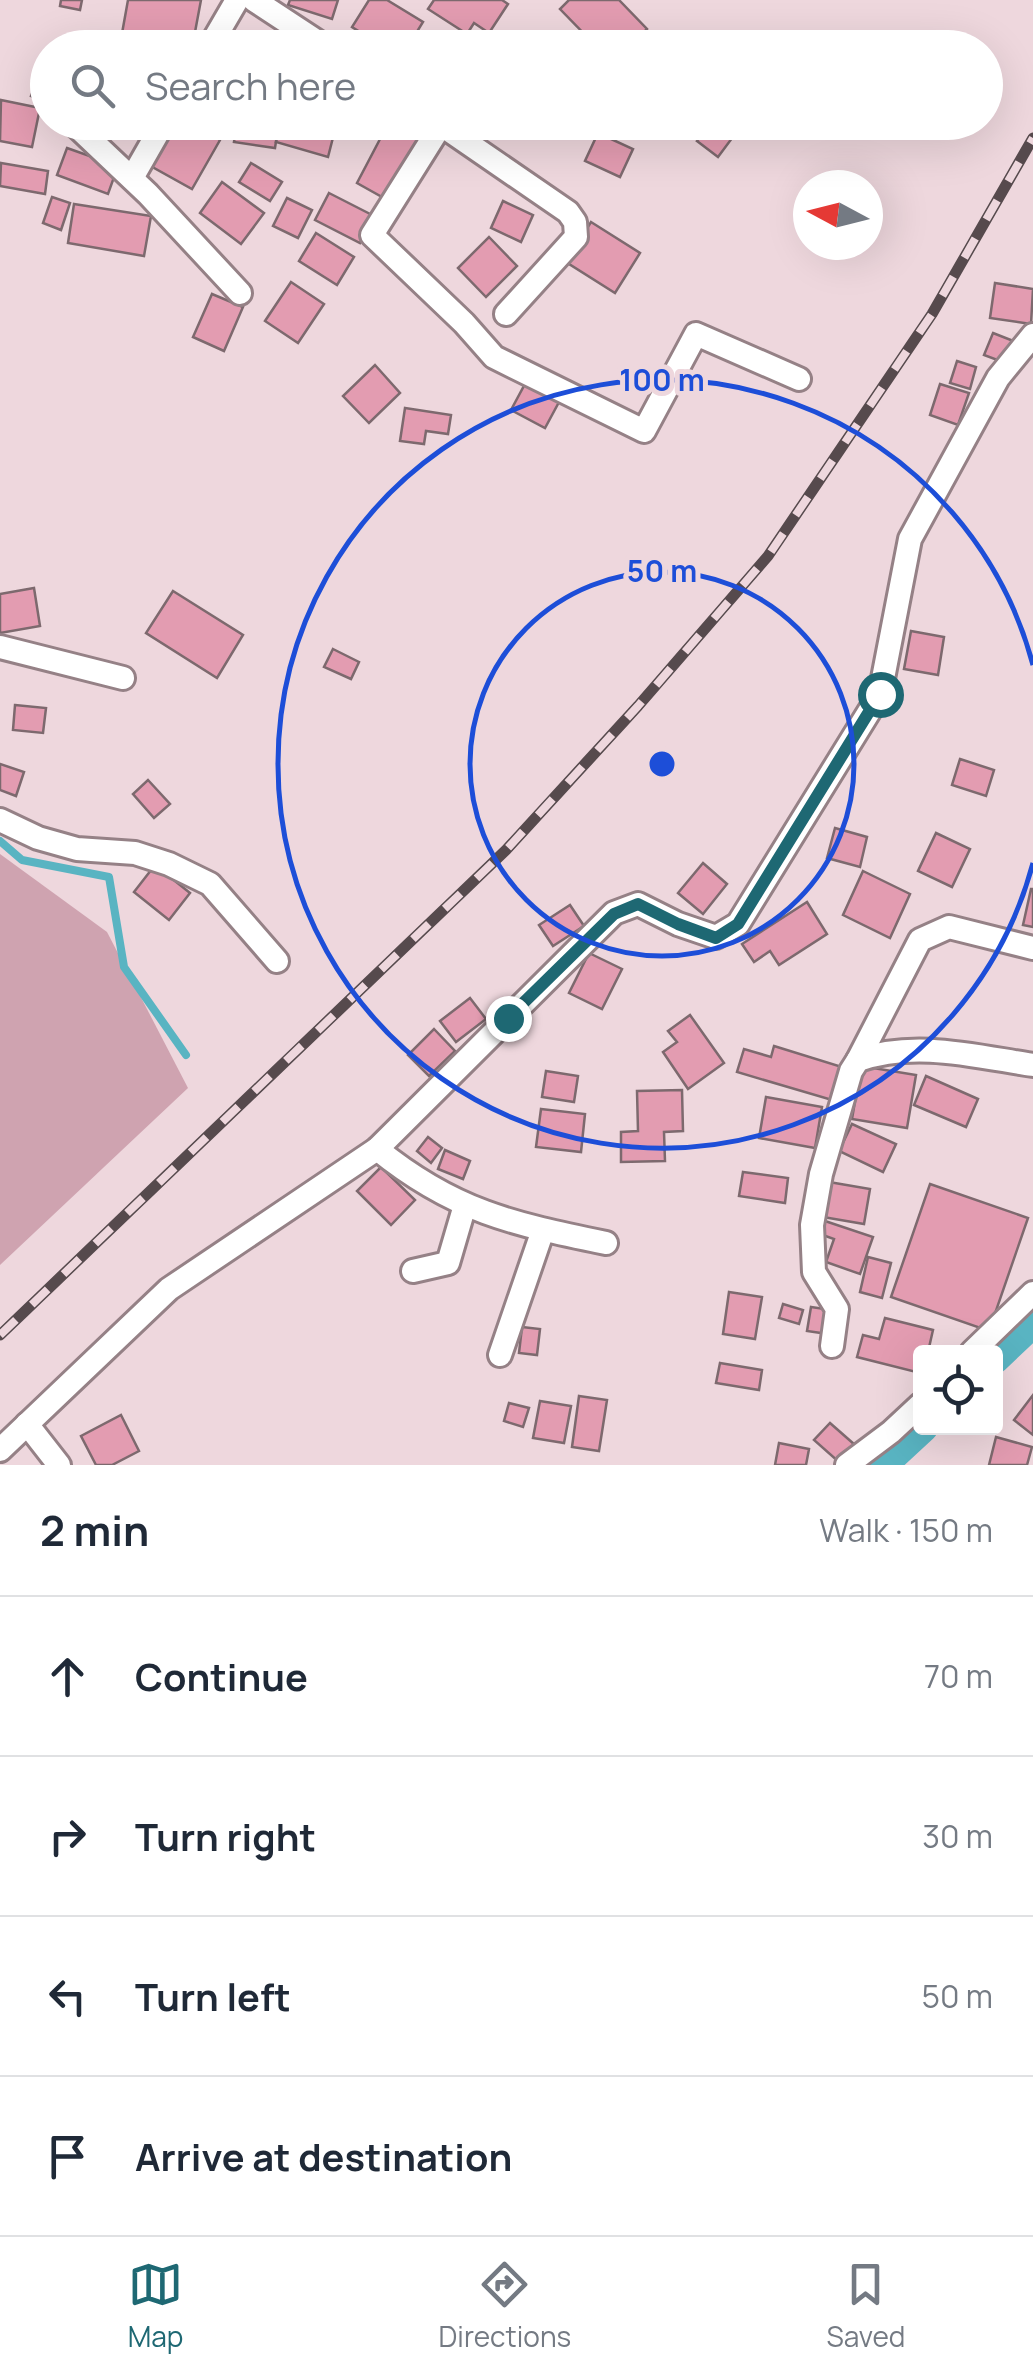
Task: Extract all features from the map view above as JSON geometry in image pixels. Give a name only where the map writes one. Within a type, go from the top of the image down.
[{"type":"street","points":[[218,30],[236,0]]},
{"type":"street","points":[[254,0],[300,30]]},
{"type":"street","points":[[91,140],[240,293]]},
{"type":"street","points":[[132,178],[154,140]]},
{"type":"street","points":[[429,140],[372,235],[494,357],[644,431],[696,334],[799,378]]},
{"type":"street","points":[[462,140],[568,212],[575,222],[576,238],[506,314]]},
{"type":"street","points":[[0,1450],[169,1289],[377,1149],[614,914],[638,904],[716,938],[738,924],[880,694],[910,538],[998,378],[1033,335]]},
{"type":"street","points":[[0,647],[122,678]]},
{"type":"street","points":[[0,820],[38,838],[77,849],[135,852],[210,884],[277,960]]},
{"type":"street","points":[[832,1346],[837,1308],[814,1272],[812,1225],[826,1154],[858,1060],[920,940],[949,927],[1033,948]]},
{"type":"street","points":[[858,1060],[900,1050],[940,1050],[1033,1065]]},
{"type":"street","points":[[377,1149],[413,1178],[465,1205],[512,1223],[606,1243]]},
{"type":"street","points":[[413,1272],[448,1262],[465,1205]]},
{"type":"street","points":[[500,1355],[543,1230]]},
{"type":"street","points":[[979,1345],[1033,1293]]},
{"type":"street","points":[[847,1465],[913,1412]]},
{"type":"street","points":[[27,1424],[59,1465]]},
{"type":"shaded area","points":[[0,854],[107,932],[188,1088],[0,1265]]},
{"type":"building","points":[[61,0],[82,0],[80,10],[60,6]]},
{"type":"building","points":[[128,0],[201,0],[195,30],[123,30]]},
{"type":"building","points":[[290,0],[338,0],[332,19],[288,5]]},
{"type":"building","points":[[369,0],[387,0],[423,22],[418,30],[352,27]]},
{"type":"building","points":[[434,0],[502,0],[508,4],[491,30],[474,23],[470,30],[461,30],[428,9]]},
{"type":"building","points":[[569,0],[619,0],[647,29],[580,30],[560,9]]},
{"type":"building","points":[[1,100],[30,106],[32,147],[0,141]]},
{"type":"building","points":[[160,140],[220,140],[192,189],[147,164]]},
{"type":"building","points":[[234,140],[276,140],[275,148]]},
{"type":"building","points":[[277,140],[332,140],[328,157]]},
{"type":"building","points":[[380,140],[424,140],[391,202],[357,183]]},
{"type":"building","points":[[595,140],[613,140],[633,149],[620,177],[585,161]]},
{"type":"building","points":[[698,140],[731,140],[718,157]]},
{"type":"building","points":[[67,148],[118,166],[108,194],[57,175]]},
{"type":"building","points":[[1,163],[48,171],[45,194],[0,186]]},
{"type":"building","points":[[251,163],[282,182],[270,201],[239,182]]},
{"type":"building","points":[[222,182],[264,213],[241,244],[200,213]]},
{"type":"building","points":[[329,193],[374,216],[360,243],[315,220]]},
{"type":"building","points":[[52,197],[70,203],[61,230],[43,223]]},
{"type":"building","points":[[287,198],[312,210],[298,238],[273,226]]},
{"type":"building","points":[[503,201],[533,215],[521,242],[491,228]]},
{"type":"building","points":[[74,204],[151,216],[144,256],[68,243]]},
{"type":"building","points":[[591,222],[640,253],[615,293],[566,262]]},
{"type":"building","points":[[316,233],[354,257],[337,285],[299,261]]},
{"type":"building","points":[[489,237],[517,266],[486,297],[458,268]]},
{"type":"building","points":[[291,282],[324,304],[298,343],[265,321]]},
{"type":"building","points":[[995,283],[1033,289],[1031,324],[990,318]]},
{"type":"building","points":[[212,294],[243,307],[224,351],[193,337]]},
{"type":"building","points":[[993,333],[1016,342],[1008,364],[984,355]]},
{"type":"building","points":[[957,361],[976,367],[970,389],[950,383]]},
{"type":"building","points":[[375,365],[400,393],[369,423],[343,396]]},
{"type":"building","points":[[525,384],[559,402],[545,428],[511,410]]},
{"type":"building","points":[[940,384],[969,393],[958,425],[930,415]]},
{"type":"building","points":[[405,408],[451,415],[448,434],[426,431],[424,444],[400,441]]},
{"type":"building","points":[[34,588],[40,626],[0,633],[0,594]]},
{"type":"building","points":[[173,591],[243,635],[217,678],[146,633]]},
{"type":"building","points":[[911,631],[944,637],[938,675],[904,669]]},
{"type":"building","points":[[333,649],[359,662],[351,679],[324,667]]},
{"type":"building","points":[[15,705],[46,708],[43,733],[13,730]]},
{"type":"building","points":[[960,759],[994,770],[986,796],[952,785]]},
{"type":"building","points":[[0,764],[24,772],[16,796],[0,790]]},
{"type":"building","points":[[148,780],[170,804],[154,818],[133,794]]},
{"type":"building","points":[[835,828],[867,837],[860,867],[827,858]]},
{"type":"building","points":[[936,833],[970,849],[952,887],[918,871]]},
{"type":"building","points":[[703,863],[727,884],[703,914],[678,893]]},
{"type":"building","points":[[155,865],[190,893],[169,920],[134,892]]},
{"type":"building","points":[[863,871],[910,894],[890,938],[843,915]]},
{"type":"building","points":[[1033,889],[1033,927],[1023,925]]},
{"type":"building","points":[[807,902],[827,934],[779,965],[770,951],[754,962],[742,944]]},
{"type":"building","points":[[570,905],[584,926],[553,946],[539,925]]},
{"type":"building","points":[[589,953],[622,969],[602,1009],[569,993]]},
{"type":"building","points":[[470,998],[486,1019],[456,1042],[440,1021]]},
{"type":"building","points":[[690,1015],[724,1063],[688,1089],[663,1052],[677,1042],[668,1031]]},
{"type":"building","points":[[434,1029],[455,1051],[429,1076],[408,1055]]},
{"type":"building","points":[[774,1046],[842,1067],[832,1100],[737,1072],[744,1049],[771,1057]]},
{"type":"building","points":[[861,1066],[916,1075],[907,1128],[852,1119]]},
{"type":"building","points":[[546,1071],[578,1076],[574,1102],[542,1097]]},
{"type":"building","points":[[926,1076],[978,1099],[966,1127],[914,1105]]},
{"type":"building","points":[[682,1090],[683,1131],[664,1132],[665,1161],[621,1162],[621,1132],[638,1131],[637,1091]]},
{"type":"building","points":[[766,1097],[822,1107],[815,1148],[759,1138]]},
{"type":"building","points":[[541,1109],[585,1114],[581,1152],[536,1147]]},
{"type":"building","points":[[852,1124],[896,1144],[883,1172],[839,1151]]},
{"type":"building","points":[[428,1137],[442,1148],[431,1163],[417,1151]]},
{"type":"building","points":[[445,1150],[470,1161],[463,1179],[438,1169]]},
{"type":"building","points":[[381,1167],[415,1200],[391,1225],[357,1191]]},
{"type":"building","points":[[743,1172],[788,1178],[785,1203],[739,1196]]},
{"type":"building","points":[[829,1182],[870,1189],[864,1224],[823,1217]]},
{"type":"building","points":[[930,1184],[1028,1218],[989,1331],[891,1297]]},
{"type":"building","points":[[822,1220],[873,1237],[860,1274],[826,1262],[834,1239],[817,1233]]},
{"type":"building","points":[[868,1257],[891,1263],[882,1298],[860,1292]]},
{"type":"building","points":[[729,1292],[762,1297],[755,1339],[723,1334]]},
{"type":"building","points":[[783,1304],[803,1310],[799,1324],[779,1318]]},
{"type":"building","points":[[811,1307],[832,1310],[828,1334],[807,1331]]},
{"type":"building","points":[[885,1318],[933,1330],[930,1345],[913,1345],[913,1371],[857,1357],[863,1335],[879,1339]]},
{"type":"building","points":[[522,1327],[540,1329],[537,1355],[519,1353]]},
{"type":"building","points":[[720,1363],[762,1370],[759,1390],[716,1383]]},
{"type":"building","points":[[1033,1395],[1033,1435],[1014,1420]]},
{"type":"building","points":[[579,1396],[607,1400],[599,1451],[572,1447]]},
{"type":"building","points":[[540,1401],[571,1406],[564,1443],[533,1438]]},
{"type":"building","points":[[509,1403],[529,1408],[523,1427],[504,1421]]},
{"type":"building","points":[[121,1415],[139,1451],[112,1465],[96,1465],[81,1436]]},
{"type":"building","points":[[830,1423],[855,1445],[840,1463],[814,1440]]},
{"type":"building","points":[[996,1437],[1032,1447],[1027,1465],[989,1465]]},
{"type":"building","points":[[779,1443],[809,1449],[806,1465],[775,1465]]},
{"type":"waterway","points":[[0,841],[22,860],[109,877],[124,967],[186,1055]]},
{"type":"waterway","points":[[1003,1352],[1033,1324]]},
{"type":"waterway","points":[[884,1465],[916,1435]]},
{"type":"railway","points":[[0,1335],[506,850],[768,556],[932,314],[1033,138]]},
{"type":"route","points":[[508,1018],[614,914],[638,904],[716,938],[738,924],[880,694]]}]
